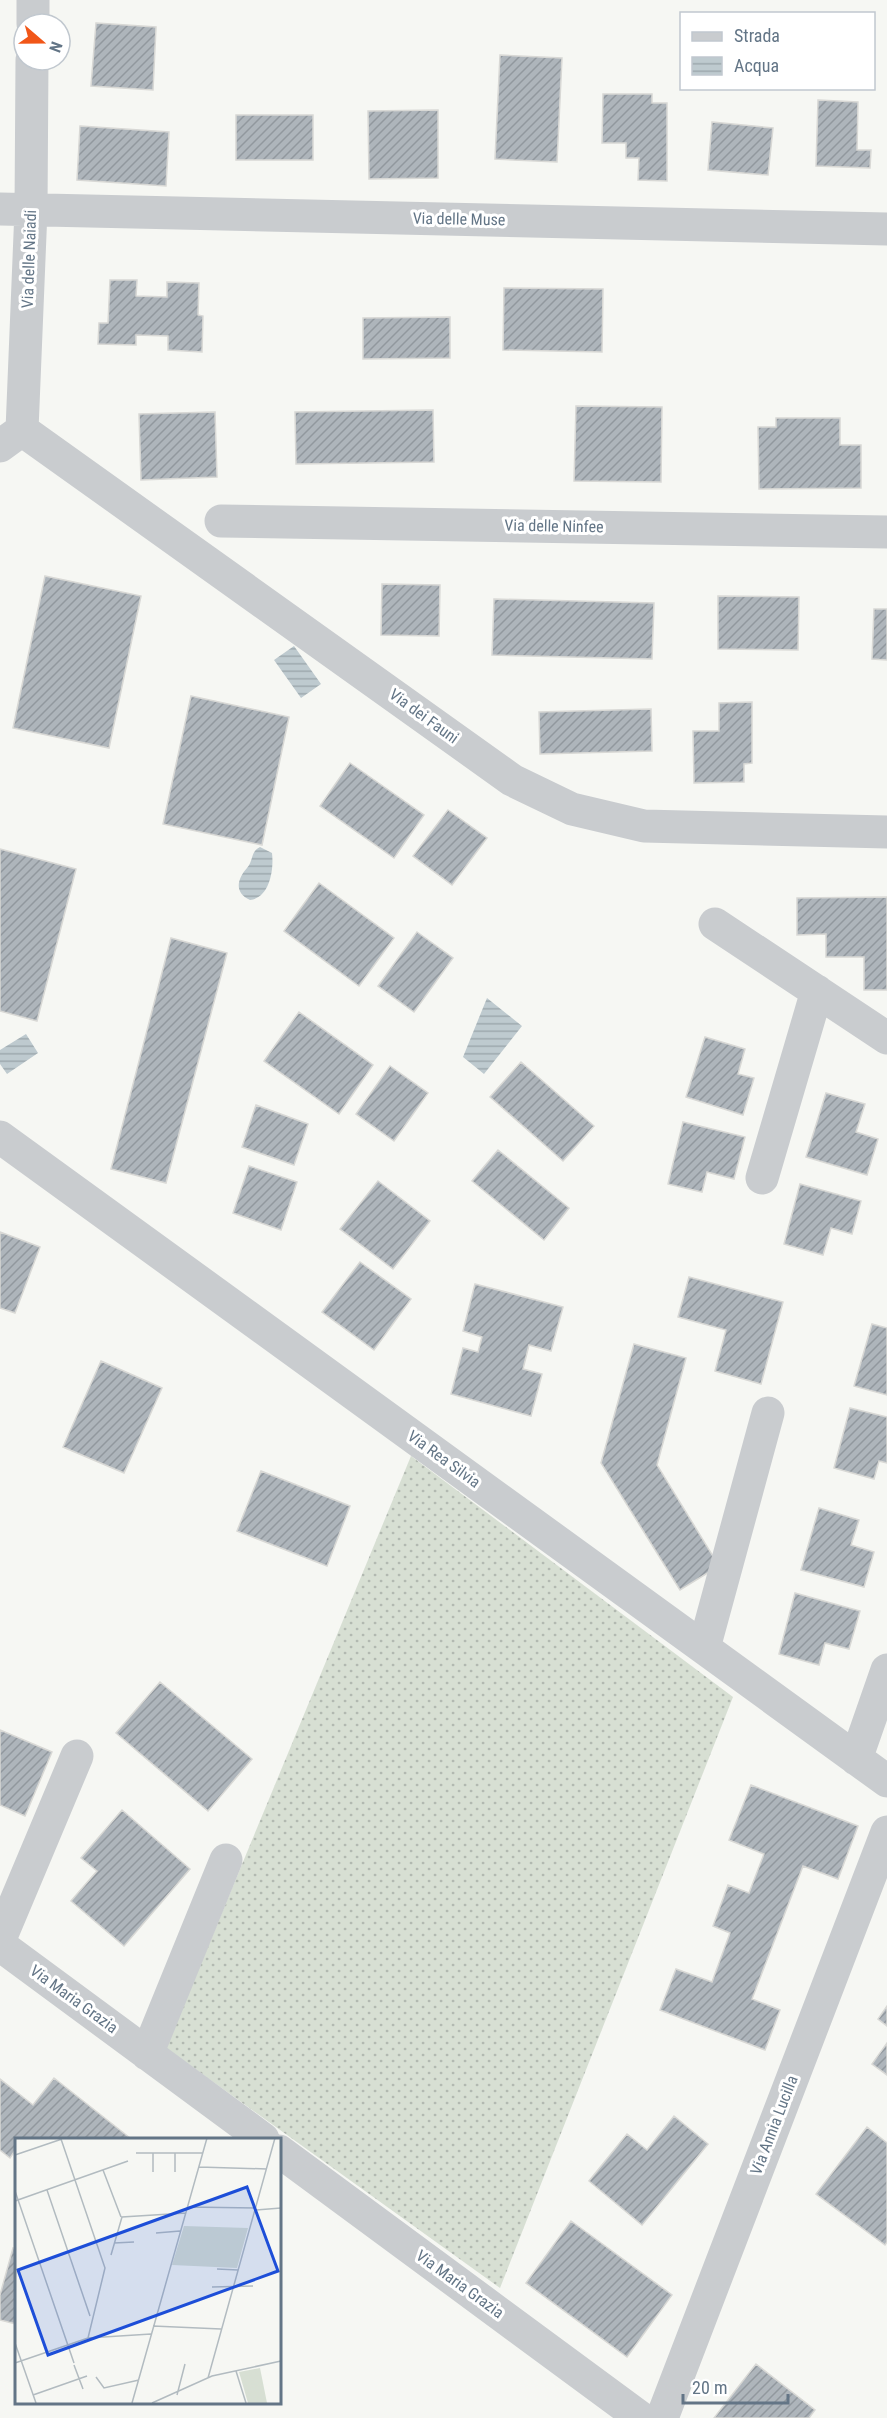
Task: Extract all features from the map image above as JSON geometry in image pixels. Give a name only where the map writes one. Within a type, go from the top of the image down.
[{"type":"street","name":"Via delle Naiadi","points":[[11,438],[16,210],[31,72]]},
{"type":"street","name":"Via delle Muse","points":[[16,210],[887,229]]},
{"type":"street","name":"Via dei Fauni","points":[[11,438],[512,780],[553,801],[593,815],[644,826],[887,832]]},
{"type":"street","name":"Via delle Ninfee","points":[[221,521],[887,532]]},
{"type":"street","points":[[715,924],[887,1038]]},
{"type":"street","points":[[762,1178],[817,992]]},
{"type":"street","name":"Via Rea Silvia","points":[[0,1137],[887,1781]]},
{"type":"street","points":[[704,1648],[768,1413]]},
{"type":"street","points":[[856,1759],[887,1670]]},
{"type":"street","points":[[0,1939],[77,1756]]},
{"type":"street","name":"Via Annia Lucilla","points":[[662,2418],[887,1832]]},
{"type":"street","points":[[147,2054],[226,1860]]},
{"type":"street","name":"Via Maria Grazia","points":[[0,1945],[262,2138]]},
{"type":"street","name":"Via Maria Grazia","points":[[280,2152],[641,2418]]},
{"type":"shaded area","points":[[411,1456],[733,1697],[500,2288],[166,2048]]},
{"type":"water","points":[[294,646],[321,684],[301,698],[274,660]]},
{"type":"water","points":[[260,847],[272,853],[271,874],[262,894],[250,900],[241,893],[239,885],[255,851]]},
{"type":"water","points":[[487,998],[522,1026],[484,1074],[463,1057]]},
{"type":"water","points":[[26,1034],[38,1053],[7,1074],[0,1064],[0,1050]]},
{"type":"building","points":[[96,23],[156,27],[153,90],[91,86]]},
{"type":"building","points":[[500,55],[562,58],[557,162],[495,159]]},
{"type":"building","points":[[603,94],[652,94],[652,103],[667,103],[667,181],[638,180],[639,158],[626,158],[626,143],[602,143]]},
{"type":"building","points":[[818,100],[858,102],[857,150],[871,150],[870,168],[816,166]]},
{"type":"building","points":[[438,110],[438,178],[369,179],[368,111]]},
{"type":"building","points":[[236,115],[313,115],[313,160],[236,160]]},
{"type":"building","points":[[712,122],[773,128],[768,175],[708,170]]},
{"type":"building","points":[[80,126],[169,132],[166,186],[77,180]]},
{"type":"building","points":[[110,280],[137,280],[136,296],[167,297],[167,282],[199,283],[198,315],[203,316],[202,352],[168,350],[168,336],[136,335],[136,345],[98,344],[99,323],[108,323]]},
{"type":"building","points":[[504,288],[603,289],[602,352],[503,350]]},
{"type":"building","points":[[450,317],[450,358],[363,359],[363,318]]},
{"type":"building","points":[[576,406],[662,407],[661,482],[574,481]]},
{"type":"building","points":[[433,410],[434,462],[296,464],[295,412]]},
{"type":"building","points":[[215,412],[217,477],[141,480],[139,414]]},
{"type":"building","points":[[776,418],[840,418],[840,445],[861,445],[861,488],[759,489],[758,427],[776,427]]},
{"type":"building","points":[[45,576],[141,596],[109,748],[13,728]]},
{"type":"building","points":[[382,584],[440,585],[439,636],[381,635]]},
{"type":"building","points":[[718,596],[799,597],[798,650],[718,649]]},
{"type":"building","points":[[494,599],[654,603],[652,659],[492,655]]},
{"type":"building","points":[[874,609],[887,609],[887,660],[872,659]]},
{"type":"building","points":[[191,696],[289,717],[262,845],[163,824]]},
{"type":"building","points":[[752,702],[752,763],[744,764],[744,782],[694,783],[693,731],[719,731],[719,703]]},
{"type":"building","points":[[651,709],[652,751],[540,754],[539,712]]},
{"type":"building","points":[[350,763],[424,815],[394,858],[320,806]]},
{"type":"building","points":[[448,810],[487,838],[452,885],[413,856]]},
{"type":"building","points":[[0,849],[76,869],[37,1021],[0,1011]]},
{"type":"building","points":[[319,883],[394,938],[359,986],[284,931]]},
{"type":"building","points":[[887,897],[887,990],[864,990],[864,957],[826,957],[826,934],[797,935],[797,898]]},
{"type":"building","points":[[417,932],[453,958],[414,1012],[378,986]]},
{"type":"building","points":[[171,938],[227,953],[166,1183],[111,1169]]},
{"type":"building","points":[[299,1012],[373,1065],[339,1114],[264,1061]]},
{"type":"building","points":[[705,1037],[745,1049],[738,1074],[754,1078],[743,1115],[686,1097]]},
{"type":"building","points":[[521,1062],[594,1126],[563,1161],[490,1097]]},
{"type":"building","points":[[390,1066],[428,1093],[394,1141],[356,1114]]},
{"type":"building","points":[[826,1093],[865,1104],[856,1132],[878,1139],[867,1175],[806,1157]]},
{"type":"building","points":[[256,1105],[308,1124],[294,1165],[242,1147]]},
{"type":"building","points":[[683,1122],[745,1137],[734,1179],[707,1172],[702,1192],[668,1184]]},
{"type":"building","points":[[498,1150],[569,1208],[544,1240],[472,1181]]},
{"type":"building","points":[[249,1166],[297,1182],[281,1230],[233,1213]]},
{"type":"building","points":[[378,1181],[430,1221],[393,1269],[340,1229]]},
{"type":"building","points":[[800,1184],[861,1201],[852,1234],[831,1228],[823,1255],[784,1244]]},
{"type":"building","points":[[0,1232],[40,1247],[15,1313],[0,1308]]},
{"type":"building","points":[[360,1262],[411,1299],[374,1350],[322,1312]]},
{"type":"building","points":[[689,1277],[783,1302],[761,1384],[715,1371],[726,1330],[678,1317]]},
{"type":"building","points":[[475,1284],[563,1307],[551,1351],[529,1345],[523,1369],[542,1374],[531,1416],[451,1394],[463,1348],[478,1352],[482,1337],[463,1331]]},
{"type":"building","points":[[872,1324],[887,1328],[887,1395],[854,1386]]},
{"type":"building","points":[[634,1344],[686,1358],[657,1465],[719,1566],[680,1590],[601,1463]]},
{"type":"building","points":[[101,1361],[162,1388],[124,1473],[63,1447]]},
{"type":"building","points":[[850,1408],[887,1417],[887,1463],[879,1461],[874,1479],[834,1468]]},
{"type":"building","points":[[261,1471],[350,1506],[327,1566],[237,1531]]},
{"type":"building","points":[[819,1508],[859,1520],[851,1545],[874,1552],[864,1587],[801,1570]]},
{"type":"building","points":[[795,1593],[860,1611],[849,1649],[825,1643],[819,1665],[779,1654]]},
{"type":"building","points":[[160,1682],[252,1759],[208,1811],[116,1733]]},
{"type":"building","points":[[0,1730],[52,1752],[25,1816],[0,1805]]},
{"type":"building","points":[[751,1785],[858,1826],[838,1879],[803,1866],[752,1999],[780,2010],[765,2050],[660,2010],[676,1969],[712,1982],[730,1933],[713,1926],[728,1885],[749,1893],[764,1854],[729,1840]]},
{"type":"building","points":[[122,1810],[190,1869],[124,1946],[71,1901],[97,1871],[81,1858]]},
{"type":"building","points":[[887,2006],[887,2026],[878,2019]]},
{"type":"building","points":[[887,2043],[887,2075],[872,2064]]},
{"type":"building","points":[[54,2078],[130,2138],[15,2138],[15,2150],[10,2158],[0,2150],[0,2079],[33,2105]]},
{"type":"building","points":[[674,2116],[708,2144],[642,2225],[589,2181],[627,2134],[647,2150]]},
{"type":"building","points":[[867,2127],[887,2143],[887,2242],[885,2245],[816,2194]]},
{"type":"building","points":[[571,2221],[672,2295],[627,2357],[526,2283]]},
{"type":"building","points":[[13,2248],[15,2249],[15,2324],[0,2320],[0,2295]]},
{"type":"building","points":[[756,2364],[815,2410],[809,2418],[714,2418]]}]
